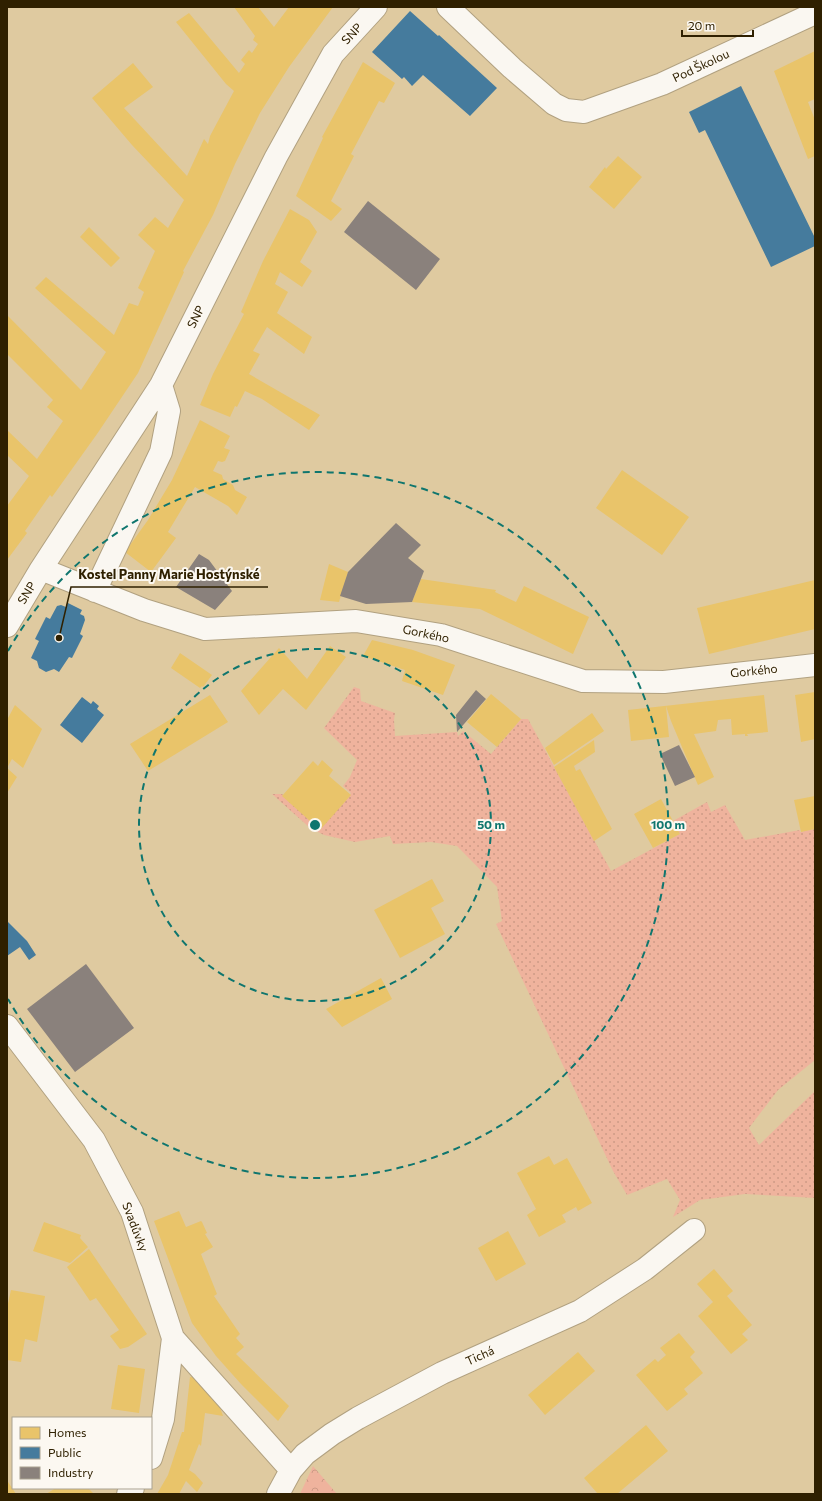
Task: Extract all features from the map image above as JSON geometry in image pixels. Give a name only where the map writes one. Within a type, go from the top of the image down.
[{"type":"street","name":"SNP","points":[[7,625],[41,569],[161,386],[276,157],[333,54],[376,7]]},
{"type":"street","name":"Pod Školou","points":[[448,7],[512,68],[554,104],[566,110],[584,112],[662,84],[815,13]]},
{"type":"street","points":[[95,591],[161,452],[170,411],[161,386]]},
{"type":"street","name":"Gorkého","points":[[41,569],[144,610],[205,630],[356,621],[441,635],[583,681],[664,682],[815,665]]},
{"type":"street","name":"Svadůvky","points":[[7,1026],[94,1140],[132,1212],[173,1338],[163,1419],[152,1455]]},
{"type":"street","name":"Tichá","points":[[278,1494],[291,1470],[305,1454],[332,1434],[358,1418],[442,1373],[580,1311],[645,1269],[694,1230]]},
{"type":"street","points":[[173,1338],[291,1470]]},
{"type":"green space","points":[[354,687],[360,689],[361,701],[395,713],[395,736],[457,732],[458,736],[463,731],[491,754],[521,719],[528,719],[611,871],[680,834],[673,821],[707,802],[711,812],[725,805],[745,840],[800,830],[800,832],[815,829],[815,1060],[778,1090],[749,1128],[759,1145],[815,1091],[815,1198],[745,1194],[700,1200],[673,1217],[680,1200],[667,1179],[627,1195],[613,1171],[496,924],[502,921],[497,887],[457,846],[431,842],[393,844],[390,836],[355,842],[324,835],[310,828],[272,794],[282,794],[320,828],[351,793],[343,786],[350,777],[357,760],[324,728]]},
{"type":"green space","points":[[313,1466],[337,1494],[300,1494]]},
{"type":"building: Homes","points":[[234,7],[258,7],[274,27],[289,7],[333,7],[289,67],[260,113],[235,164],[213,215],[183,271],[184,272],[138,373],[52,497],[50,495],[25,531],[27,533],[7,560],[7,506],[29,476],[7,455],[7,430],[37,459],[63,421],[47,407],[53,400],[7,354],[7,315],[81,390],[106,352],[35,288],[46,277],[114,335],[129,303],[138,306],[144,292],[138,288],[155,251],[138,235],[155,217],[168,228],[184,200],[132,145],[92,98],[133,63],[153,87],[124,108],[187,176],[204,139],[208,144],[210,136],[234,91],[226,84],[176,22],[189,13],[239,73],[245,64],[241,60],[249,50],[252,53],[258,44],[253,40],[255,36]]},
{"type":"building: Homes","points":[[815,51],[815,99],[808,102],[815,120],[815,156],[808,159],[774,71]]},
{"type":"building: Homes","points":[[363,62],[395,83],[384,103],[379,101],[351,154],[354,156],[331,201],[342,209],[331,221],[296,196],[323,138],[322,137]]},
{"type":"building: Homes","points":[[618,156],[642,177],[614,209],[589,187],[605,167],[606,169]]},
{"type":"building: Homes","points":[[290,209],[309,220],[317,232],[300,262],[312,271],[302,287],[280,272],[275,284],[288,292],[277,313],[312,337],[304,354],[267,327],[253,351],[260,354],[249,374],[320,415],[309,430],[262,399],[245,391],[230,417],[200,405],[213,374],[244,314],[241,312],[263,261]]},
{"type":"building: Homes","points":[[89,227],[120,258],[111,267],[80,237]]},
{"type":"building: Homes","points":[[200,420],[230,436],[224,448],[230,450],[225,461],[218,461],[213,471],[222,475],[223,479],[233,485],[235,490],[247,497],[237,515],[228,506],[195,487],[168,532],[176,538],[151,572],[125,552],[148,520],[172,480]]},
{"type":"building: Homes","points":[[622,470],[689,517],[662,555],[596,508]]},
{"type":"building: Homes","points":[[329,564],[348,572],[339,602],[320,600]]},
{"type":"building: Homes","points":[[421,579],[496,590],[495,592],[516,602],[524,586],[589,617],[573,654],[480,609],[412,602]]},
{"type":"building: Homes","points":[[815,580],[815,629],[709,654],[697,608]]},
{"type":"building: Homes","points":[[372,640],[413,650],[455,665],[443,695],[402,681],[405,670],[363,656]]},
{"type":"building: Homes","points":[[330,646],[346,657],[306,710],[283,689],[259,715],[241,691],[279,648],[307,679]]},
{"type":"building: Homes","points":[[180,653],[212,675],[203,687],[202,686],[200,688],[171,668]]},
{"type":"building: Homes","points":[[815,692],[815,739],[801,742],[795,695]]},
{"type":"building: Homes","points":[[491,694],[521,719],[497,747],[467,722]]},
{"type":"building: Homes","points":[[210,695],[228,722],[148,771],[130,744]]},
{"type":"building: Homes","points":[[764,695],[768,732],[747,734],[748,736],[745,736],[745,734],[732,735],[731,719],[718,720],[716,731],[694,734],[714,777],[698,785],[666,706],[669,737],[631,741],[628,710]]},
{"type":"building: Homes","points":[[15,705],[42,729],[23,768],[12,759],[7,768],[7,720]]},
{"type":"building: Homes","points":[[592,713],[604,731],[554,765],[545,748]]},
{"type":"building: Homes","points":[[594,740],[595,752],[574,766],[576,771],[580,769],[612,829],[594,841],[554,767]]},
{"type":"building: Homes","points":[[322,760],[333,770],[329,776],[351,795],[320,830],[282,796],[313,761],[318,766]]},
{"type":"building: Homes","points":[[7,768],[17,777],[7,793]]},
{"type":"building: Homes","points":[[815,796],[815,829],[801,832],[794,800]]},
{"type":"building: Homes","points":[[661,799],[680,834],[653,848],[634,814]]},
{"type":"building: Homes","points":[[432,879],[444,901],[431,908],[445,934],[400,958],[374,910]]},
{"type":"building: Homes","points":[[381,978],[392,999],[342,1027],[326,1009]]},
{"type":"building: Homes","points":[[549,1156],[554,1165],[567,1158],[592,1203],[578,1211],[576,1207],[562,1215],[566,1222],[539,1237],[527,1215],[536,1209],[517,1173]]},
{"type":"building: Homes","points":[[179,1211],[186,1227],[201,1221],[202,1222],[207,1233],[205,1234],[213,1247],[201,1254],[217,1294],[214,1296],[240,1334],[236,1338],[244,1347],[236,1354],[289,1406],[278,1421],[241,1384],[216,1356],[192,1323],[154,1221]]},
{"type":"building: Homes","points":[[44,1222],[81,1235],[80,1238],[88,1247],[70,1263],[33,1251]]},
{"type":"building: Homes","points":[[508,1231],[526,1264],[496,1281],[478,1248]]},
{"type":"building: Homes","points":[[89,1249],[147,1334],[128,1347],[120,1349],[110,1336],[119,1330],[96,1298],[90,1301],[67,1267]]},
{"type":"building: Homes","points":[[714,1269],[733,1291],[727,1296],[752,1325],[742,1334],[748,1340],[731,1354],[698,1316],[713,1302],[697,1284]]},
{"type":"building: Homes","points":[[11,1290],[45,1296],[37,1342],[25,1339],[21,1362],[7,1360],[7,1308]]},
{"type":"building: Homes","points":[[679,1333],[695,1352],[690,1357],[703,1373],[684,1389],[688,1394],[667,1411],[636,1375],[655,1359],[658,1362],[666,1355],[660,1348]]},
{"type":"building: Homes","points":[[578,1352],[595,1371],[545,1415],[528,1395]]},
{"type":"building: Homes","points":[[118,1365],[145,1369],[139,1413],[111,1409]]},
{"type":"building: Homes","points":[[190,1377],[208,1379],[214,1390],[223,1416],[205,1413],[201,1446],[199,1444],[189,1470],[203,1483],[197,1492],[186,1481],[179,1494],[157,1494],[168,1475],[182,1432],[184,1432]]},
{"type":"building: Homes","points":[[646,1425],[668,1451],[617,1494],[598,1494],[584,1478]]},
{"type":"building: Homes","points":[[8,1482],[16,1494],[7,1494]]},
{"type":"building: Homes","points":[[54,1489],[89,1489],[94,1494],[46,1494]]},
{"type":"building: Public","points":[[410,11],[438,36],[439,35],[497,88],[470,116],[423,75],[412,86],[404,77],[402,79],[372,52]]},
{"type":"building: Public","points":[[741,86],[815,238],[815,246],[771,267],[705,130],[699,133],[689,112]]},
{"type":"building: Public","points":[[68,603],[82,610],[80,614],[84,616],[85,620],[80,634],[83,636],[72,658],[69,657],[59,672],[54,669],[46,672],[39,668],[37,661],[31,658],[39,641],[35,639],[46,617],[50,619],[57,606],[61,605],[66,607]]},
{"type":"building: Public","points":[[82,697],[91,704],[93,701],[99,706],[97,709],[104,715],[82,743],[60,725]]},
{"type":"building: Public","points":[[7,921],[27,941],[36,955],[29,960],[20,947],[7,956]]},
{"type":"building: Industry","points":[[368,201],[440,259],[416,290],[344,232]]},
{"type":"building: Industry","points":[[396,523],[421,545],[408,558],[424,571],[412,602],[366,604],[340,596],[348,572]]},
{"type":"building: Industry","points":[[199,554],[209,560],[232,591],[215,610],[176,587]]},
{"type":"building: Industry","points":[[476,690],[486,699],[457,732],[456,715]]},
{"type":"building: Industry","points":[[679,745],[695,777],[675,786],[660,754]]},
{"type":"building: Industry","points":[[86,964],[134,1028],[75,1072],[27,1009]]},
{"type":"place","name":"Kostel Panny Marie Hostýnské","points":[[59,638]]}]
